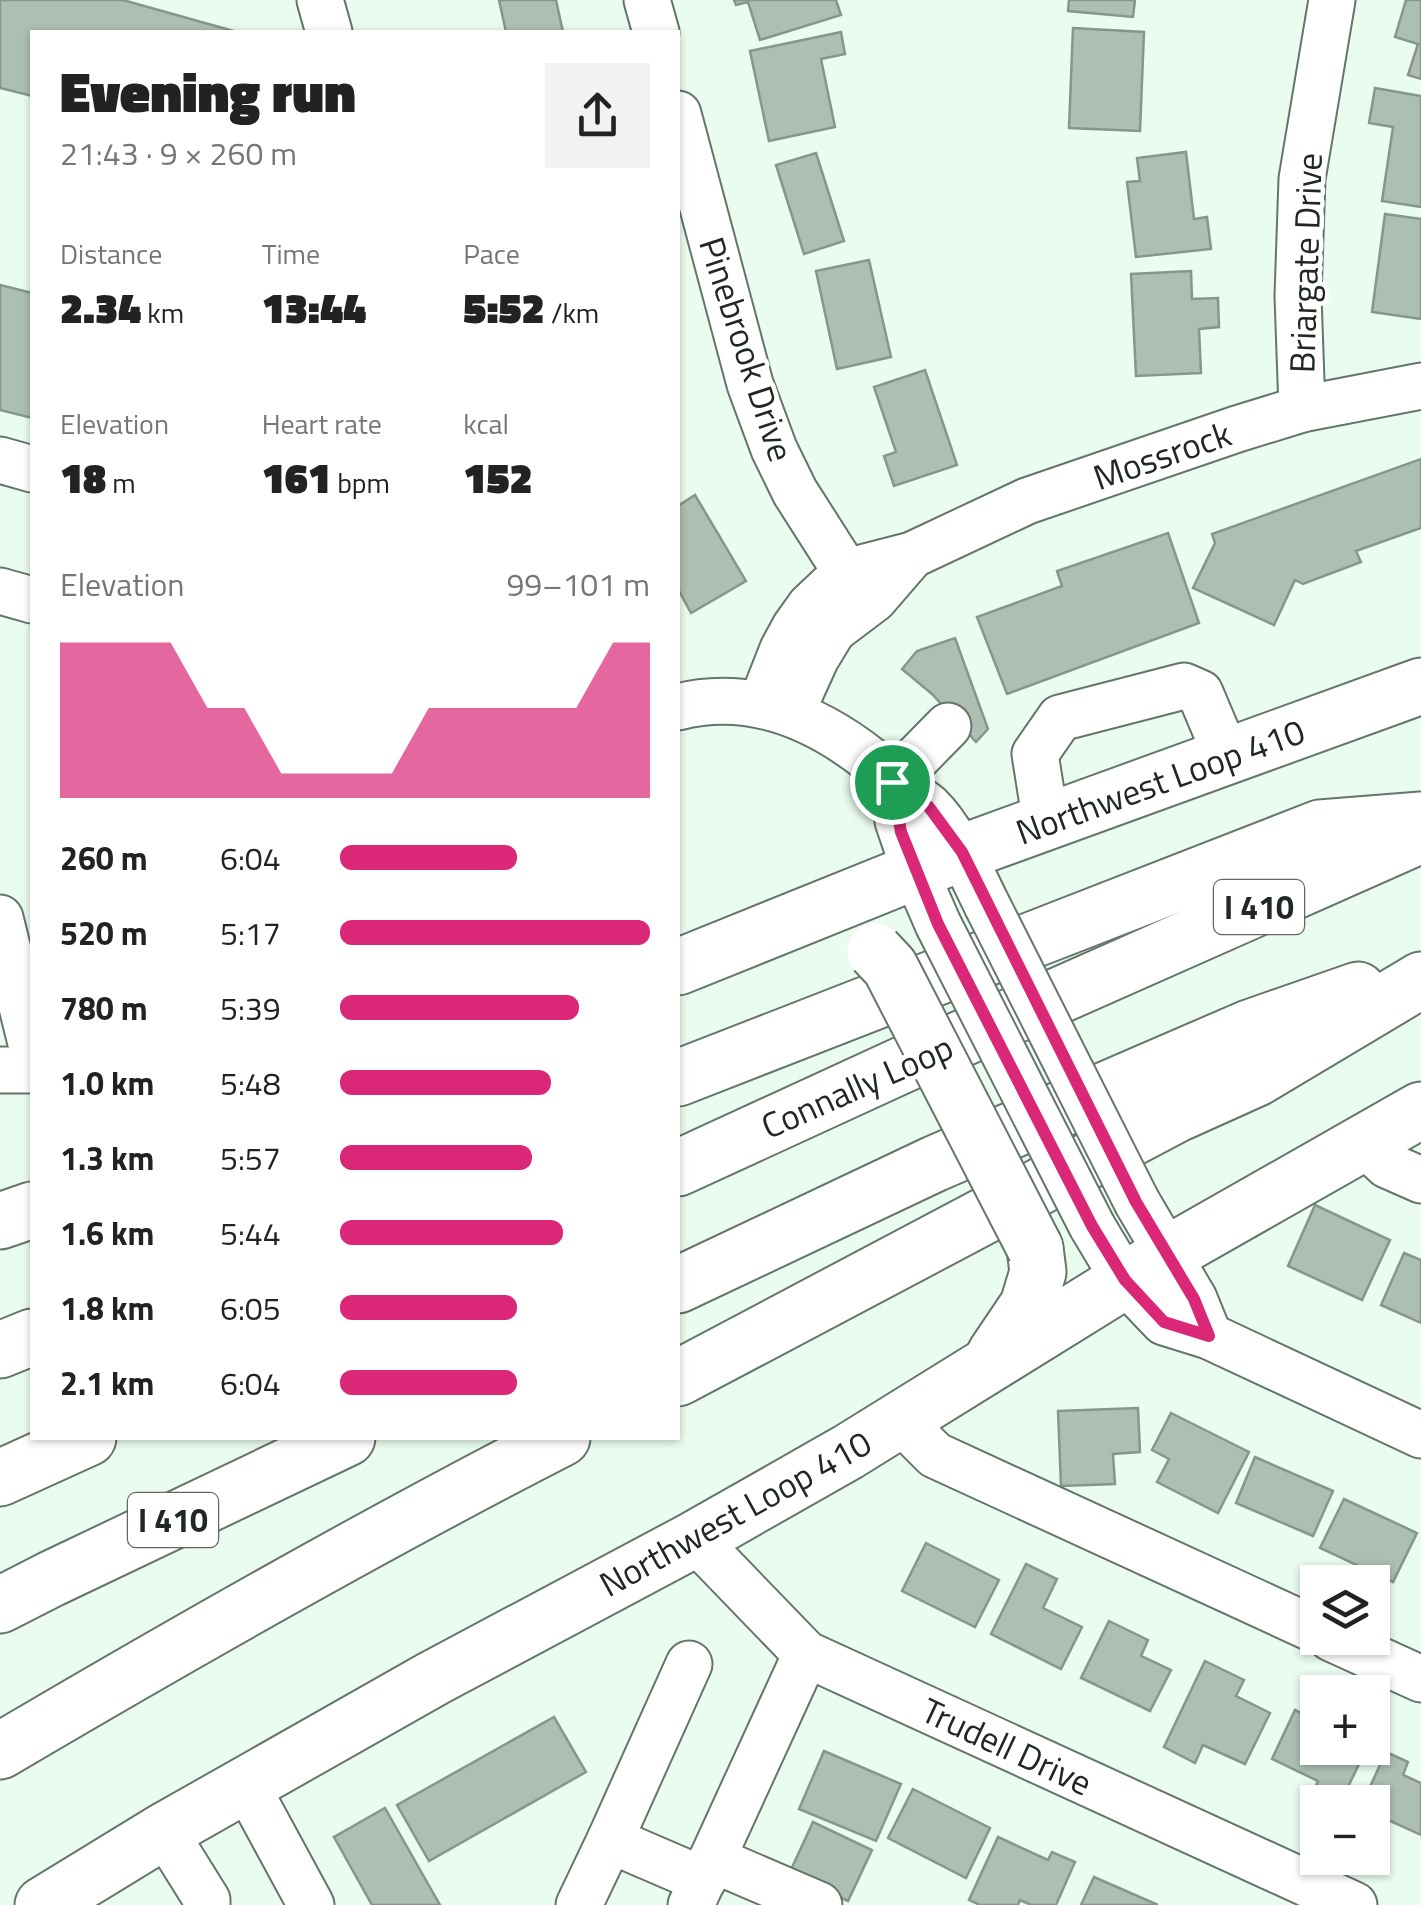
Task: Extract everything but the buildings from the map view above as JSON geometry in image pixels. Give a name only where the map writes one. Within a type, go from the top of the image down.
[{"type":"main road","name":"Northwest Loop 410","points":[[680,965],[938,862],[1421,686]]},
{"type":"main road","points":[[680,1077],[1320,828],[1421,820]]},
{"type":"main road","name":"Connally Loop","points":[[680,1167],[1421,835]]},
{"type":"main road","points":[[780,926],[831,931],[859,940],[890,967],[1036,1248],[1038,1272],[1028,1304],[987,1365]]},
{"type":"main road","points":[[680,1284],[934,1164],[1249,1028],[1421,968]]},
{"type":"main road","points":[[680,1377],[1178,1114],[1258,1078],[1421,980]]},
{"type":"main road","name":"Northwest Loop 410","points":[[42,1905],[434,1678],[695,1539],[899,1420],[1146,1268],[1421,1110]]},
{"type":"main road","points":[[0,1221],[30,1211]]},
{"type":"main road","points":[[0,1350],[30,1339]]},
{"type":"main road","name":"I 410","points":[[0,1606],[343,1440]]},
{"type":"main road","points":[[0,1751],[201,1632],[558,1440]]},
{"type":"main road","points":[[0,1468],[76,1443]]},
{"type":"main road","points":[[0,1478],[76,1443]]},
{"type":"street","points":[[320,0],[328,30]]},
{"type":"street","points":[[647,0],[655,30]]},
{"type":"street","name":"Briargate Drive","points":[[1302,408],[1298,296],[1302,179],[1332,0]]},
{"type":"street","name":"Pinebrook Drive","points":[[680,122],[762,417],[795,492],[846,572]]},
{"type":"street","name":"Mossrock","points":[[776,709],[783,649],[810,606],[846,572],[912,555],[1027,501],[1302,408],[1421,386]]},
{"type":"street","points":[[0,460],[30,468]]},
{"type":"street","name":"Mossrock","points":[[776,709],[834,630],[874,599],[912,555]]},
{"type":"street","points":[[0,591],[30,599]]},
{"type":"street","points":[[1046,823],[1034,754],[1060,718],[1184,686],[1200,692],[1227,758]]},
{"type":"street","points":[[680,706],[723,702],[776,709],[836,737],[872,762],[892,782],[898,822],[987,905],[1136,1202],[1146,1268]]},
{"type":"street","points":[[892,782],[948,726]]},
{"type":"street","points":[[938,862],[938,924],[1092,1226],[1194,1299],[1209,1336],[1421,1435]]},
{"type":"street","points":[[0,918],[30,1039]]},
{"type":"street","points":[[0,1070],[30,1070]]},
{"type":"street","points":[[1364,1142],[1387,1165],[1421,1180]]},
{"type":"street","points":[[899,1420],[935,1454],[1300,1623]]},
{"type":"street","name":"Trudell Drive","points":[[695,1539],[806,1654],[1354,1905]]},
{"type":"street","points":[[702,1881],[806,1654]]},
{"type":"street","points":[[1368,1655],[1421,1679]]},
{"type":"street","points":[[579,1905],[689,1664]]},
{"type":"street","points":[[246,1785],[311,1905]]},
{"type":"street","points":[[164,1832],[207,1905]]},
{"type":"street","points":[[610,1840],[702,1881],[819,1905]]},
{"type":"route","points":[[892,782],[929,807],[962,852],[1136,1202],[1194,1299],[1209,1336],[1164,1322],[1125,1280],[1092,1226],[938,924],[901,832],[892,782]]}]
